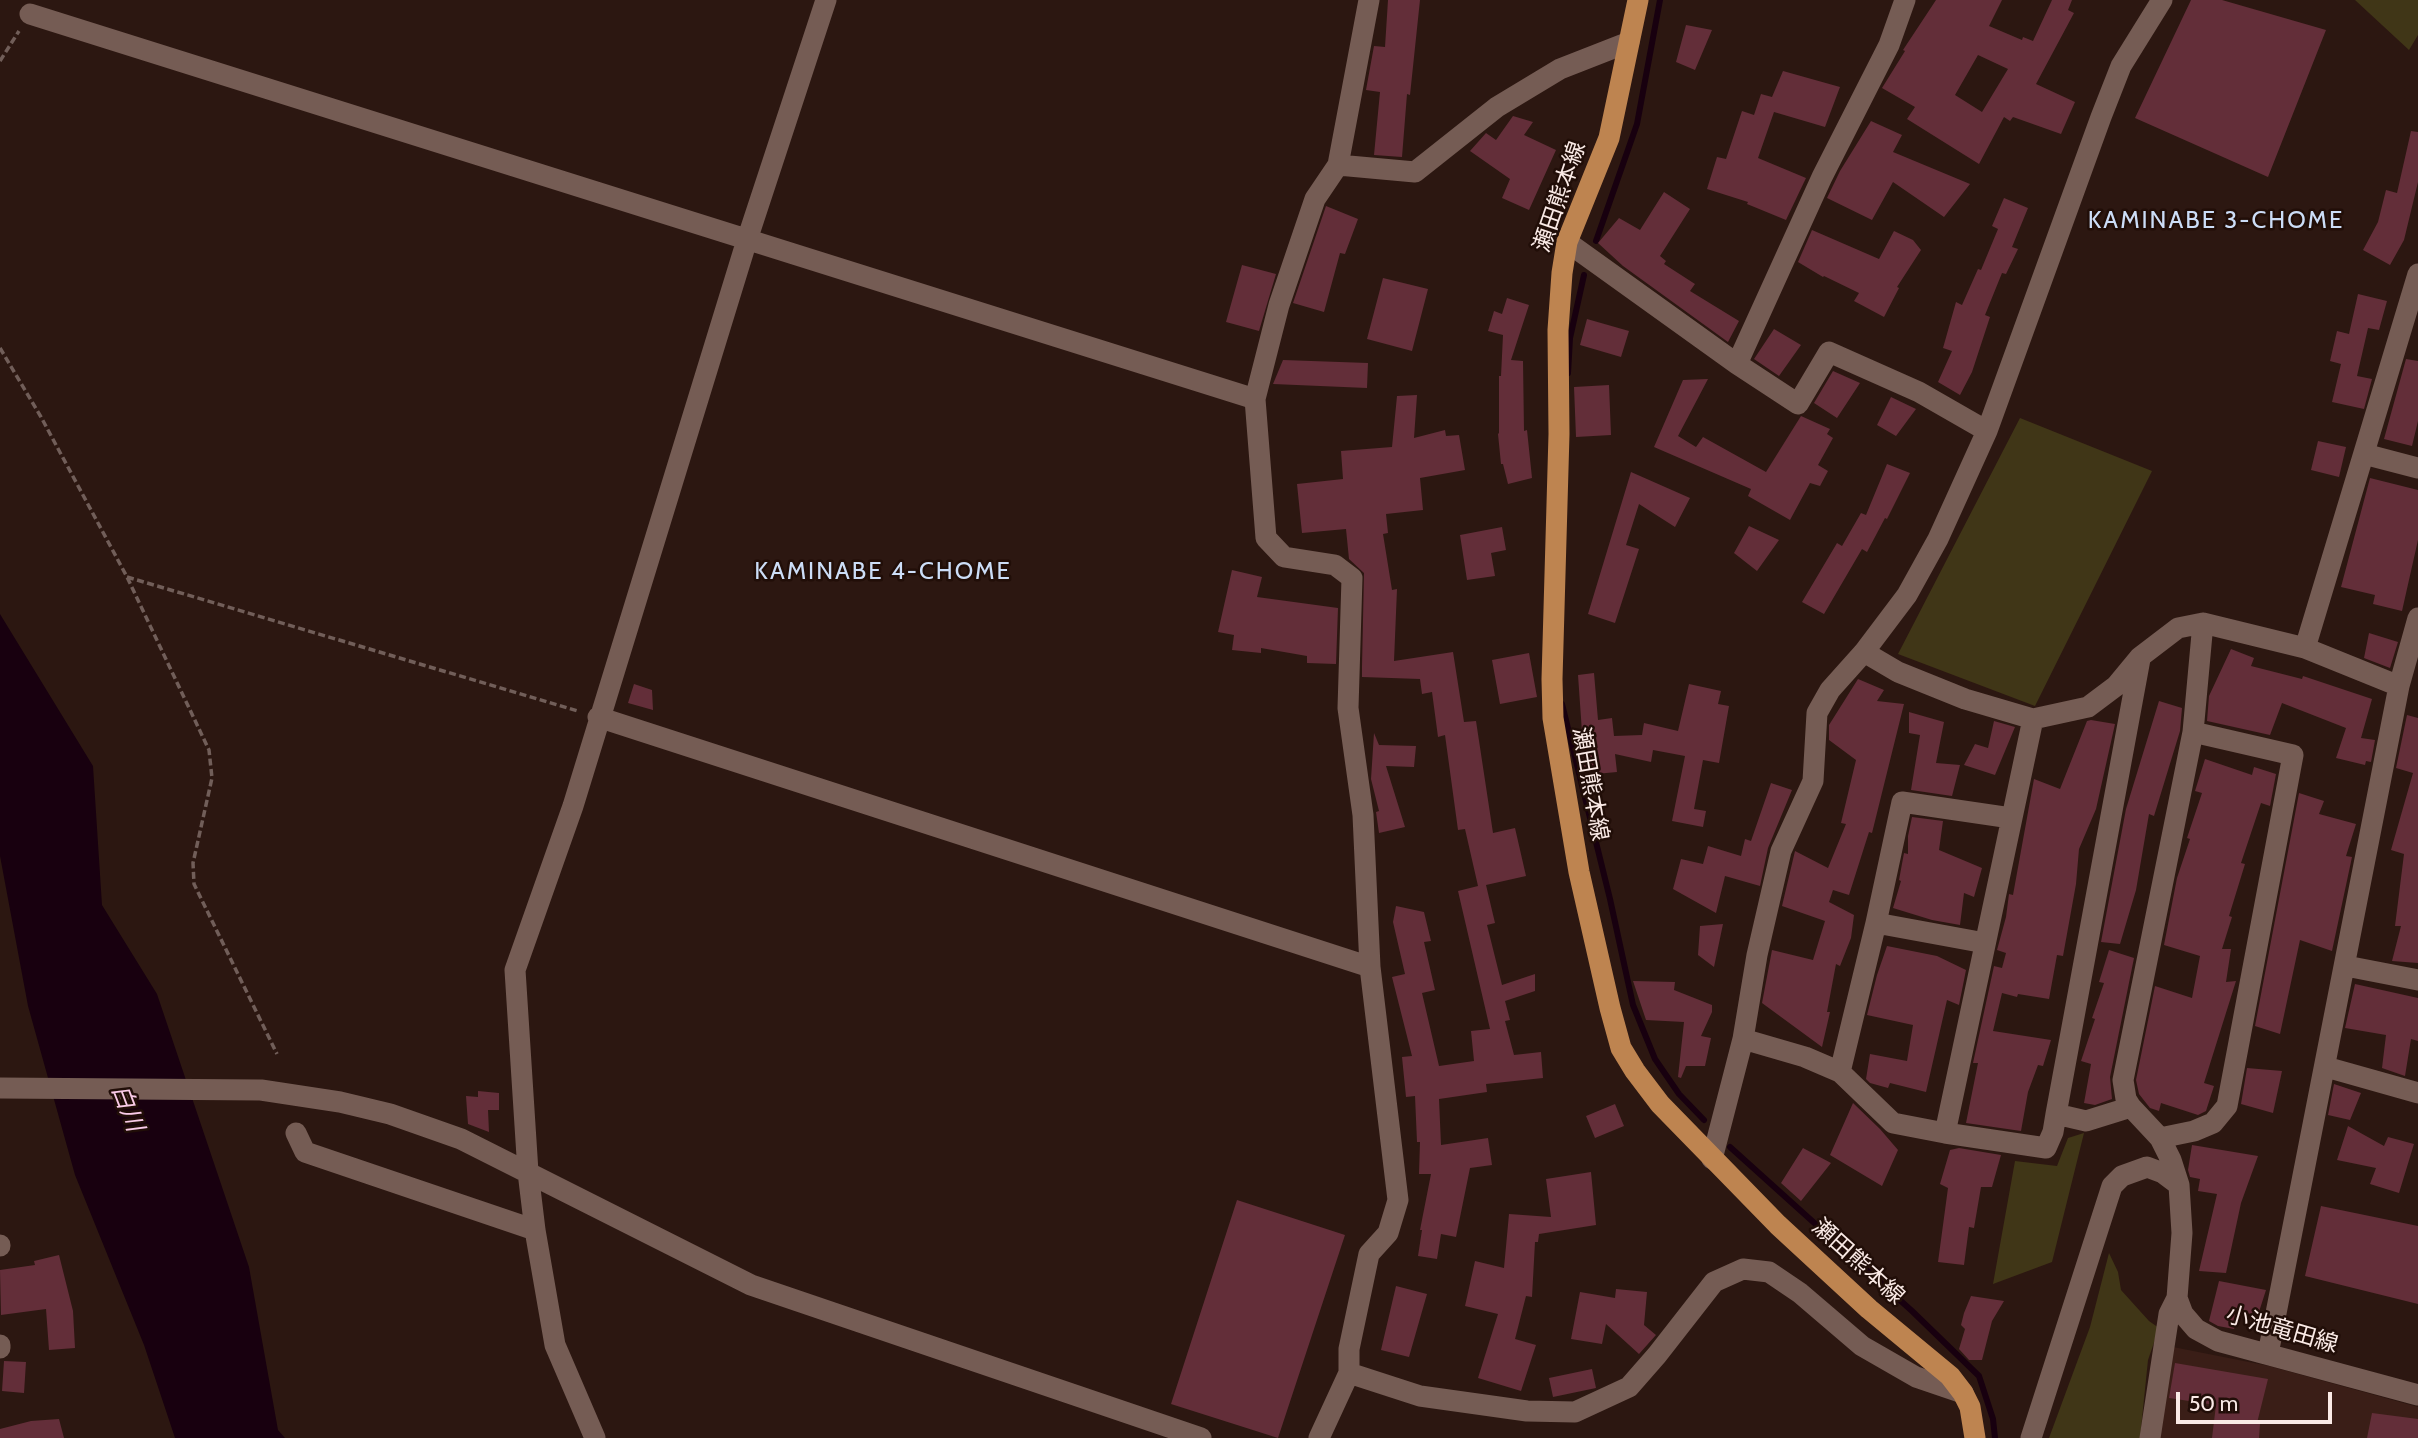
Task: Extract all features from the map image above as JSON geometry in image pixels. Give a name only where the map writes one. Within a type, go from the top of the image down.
[{"type":"main road","name":"瀬田熊本線","points":[[1638,0],[1609,138],[1567,242],[1558,330],[1559,434],[1553,718],[1579,872],[1621,1048],[1635,1071],[1660,1104],[1778,1225],[1869,1309],[1933,1360],[1963,1393],[1970,1407],[1975,1438]]},
{"type":"street","points":[[595,1438],[555,1345],[535,1230],[527,1172],[515,970],[572,806],[747,240],[826,0]]},
{"type":"street","points":[[1319,1438],[1349,1373],[1349,1349],[1369,1254],[1388,1233],[1398,1200],[1370,967],[1363,815],[1348,708],[1352,578],[1335,565],[1284,556],[1266,538],[1255,399],[1279,305],[1315,199],[1338,165],[1368,0]]},
{"type":"street","points":[[1737,364],[1822,177],[1889,45],[1905,0]]},
{"type":"street","points":[[1712,1159],[1743,1039],[1757,955],[1781,851],[1813,781],[1817,713],[1830,690],[1864,652],[1906,595],[1938,539],[1987,430],[2121,66],[2162,0]]},
{"type":"street","points":[[30,14],[1255,399]]},
{"type":"street","points":[[1338,165],[1415,172],[1497,107],[1560,69],[1629,41]]},
{"type":"street","points":[[1567,242],[1737,364],[1798,404],[1829,352],[1919,392],[1987,430]]},
{"type":"street","points":[[2305,648],[2418,274]]},
{"type":"street","points":[[2364,454],[2418,468]]},
{"type":"street","points":[[2268,1354],[2399,686],[2418,618]]},
{"type":"street","points":[[1864,652],[1898,672],[1965,699],[2034,719],[2088,707],[2116,686],[2140,657],[2178,628],[2203,623],[2305,648],[2399,686]]},
{"type":"street","points":[[2150,1438],[2169,1314],[2177,1298],[2182,1233],[2179,1185],[2160,1138],[2131,1107],[2123,1091],[2123,1080],[2193,732],[2203,623]]},
{"type":"street","points":[[1743,1039],[1805,1057],[1840,1072],[1893,1123],[2046,1148],[2053,1132],[2140,657]]},
{"type":"street","points":[[598,717],[1370,967]]},
{"type":"street","points":[[1945,1133],[2034,719]]},
{"type":"street","points":[[2160,1138],[2194,1131],[2213,1123],[2227,1107],[2293,755],[2193,732]]},
{"type":"street","points":[[1840,1072],[1902,802],[2011,818]]},
{"type":"street","points":[[1876,923],[1985,943]]},
{"type":"street","points":[[2346,966],[2418,980]]},
{"type":"street","points":[[2326,1067],[2418,1093]]},
{"type":"street","points":[[0,1088],[261,1090],[340,1102],[390,1114],[461,1139],[751,1285],[1201,1438]]},
{"type":"street","points":[[2056,1114],[2086,1121],[2131,1107]]},
{"type":"street","points":[[296,1133],[305,1152],[535,1230]]},
{"type":"street","points":[[2031,1438],[2112,1186],[2122,1176],[2147,1167],[2163,1173],[2179,1185]]},
{"type":"street","points":[[1349,1373],[1420,1396],[1527,1411],[1574,1412],[1629,1387],[1714,1282],[1743,1269],[1769,1272],[1800,1293],[1862,1346],[1916,1377],[1963,1393]]},
{"type":"street","name":"小池竜田線","points":[[2177,1298],[2183,1314],[2196,1329],[2218,1341],[2418,1395]]},
{"type":"path","points":[[0,61],[30,14]]},
{"type":"path","points":[[0,348],[41,417],[128,577],[209,750],[212,778],[193,863],[194,884],[277,1054]]},
{"type":"path","points":[[128,577],[598,717]]},
{"type":"shaded area","points":[[2355,0],[2418,0],[2418,35],[2409,50]]},
{"type":"shaded area","points":[[2020,418],[2152,471],[2035,706],[1898,654]]},
{"type":"shaded area","points":[[2084,1133],[2052,1262],[1993,1284],[2015,1161],[2057,1166],[2068,1138]]},
{"type":"shaded area","points":[[2109,1253],[2118,1272],[2121,1290],[2149,1321],[2159,1328],[2148,1360],[2140,1438],[2049,1438],[2090,1327]]},
{"type":"shaded area","points":[[2173,1347],[2269,1366],[2418,1407],[2418,1438],[2158,1438]]},
{"type":"water","name":"白川","points":[[0,614],[93,766],[102,905],[157,994],[249,1267],[278,1430],[285,1438],[175,1438],[144,1345],[75,1175],[28,1006],[0,856]]},
{"type":"building","points":[[1388,0],[1420,0],[1410,95],[1407,94],[1402,157],[1374,155],[1380,92],[1366,90],[1374,46],[1385,47]]},
{"type":"building","points":[[1936,0],[2002,0],[1989,26],[2022,40],[2023,37],[2033,41],[2052,0],[2072,0],[2068,10],[2074,13],[2036,84],[2075,102],[2061,134],[2013,117],[2010,121],[2004,117],[1979,164],[1907,119],[1915,107],[1882,88],[1905,51],[1903,50]],"holes":[[[1978,55],[2008,69],[1982,112],[1955,95]]]},
{"type":"building","points":[[2191,0],[2222,0],[2326,30],[2268,177],[2135,118]]},
{"type":"building","points":[[1686,25],[1712,30],[1695,70],[1676,62]]},
{"type":"building","points":[[1783,71],[1840,87],[1825,127],[1774,112],[1758,158],[1806,178],[1786,220],[1747,204],[1748,202],[1707,189],[1717,157],[1726,159],[1742,111],[1754,115],[1761,94],[1772,97]]},
{"type":"building","points":[[1513,116],[1533,122],[1524,135],[1556,150],[1529,210],[1502,198],[1510,179],[1470,151],[1486,133],[1496,140]]},
{"type":"building","points":[[1871,121],[1902,135],[1893,152],[1970,184],[1944,217],[1893,182],[1872,220],[1827,198],[1840,171]]},
{"type":"building","points":[[2411,131],[2418,132],[2418,182],[2404,240],[2390,265],[2363,250],[2378,222],[2386,190],[2397,193]]},
{"type":"building","points":[[1664,192],[1690,209],[1660,256],[1666,261],[1664,264],[1695,284],[1690,291],[1739,321],[1728,342],[1623,266],[1598,243],[1619,218],[1640,230]]},
{"type":"building","points":[[2004,198],[2028,208],[2012,247],[2018,249],[2006,274],[2002,273],[1985,315],[1990,317],[1972,372],[1960,395],[1938,382],[1952,351],[1943,348],[1956,302],[1962,305],[1978,269],[1981,270],[1998,229],[1992,226]]},
{"type":"building","points":[[1326,206],[1358,219],[1345,254],[1340,253],[1324,312],[1293,303]]},
{"type":"building","points":[[1812,230],[1879,259],[1894,231],[1913,240],[1921,250],[1897,287],[1899,288],[1884,317],[1854,301],[1859,293],[1798,262]]},
{"type":"building","points":[[1242,265],[1276,274],[1259,331],[1226,322]]},
{"type":"building","points":[[1383,278],[1428,289],[1412,351],[1367,339]]},
{"type":"building","points":[[2358,294],[2387,301],[2379,330],[2368,328],[2357,376],[2372,379],[2364,409],[2332,402],[2341,364],[2330,361],[2337,331],[2349,334]]},
{"type":"building","points":[[1507,298],[1529,305],[1511,360],[1523,361],[1524,431],[1527,430],[1532,478],[1508,484],[1501,464],[1498,434],[1503,335],[1488,331],[1494,311],[1502,314]]},
{"type":"building","points":[[1587,319],[1629,331],[1621,357],[1580,345]]},
{"type":"building","points":[[1774,329],[1801,345],[1779,376],[1754,359]]},
{"type":"building","points":[[2406,359],[2418,361],[2418,421],[2412,446],[2384,439]]},
{"type":"building","points":[[1283,360],[1368,363],[1367,388],[1273,384]]},
{"type":"building","points":[[1833,371],[1860,383],[1837,418],[1814,403]]},
{"type":"building","points":[[1708,379],[1678,436],[1696,447],[1703,437],[1766,472],[1801,416],[1830,429],[1827,434],[1833,438],[1818,465],[1828,471],[1820,486],[1810,483],[1790,520],[1748,496],[1751,489],[1654,447],[1683,380]]},
{"type":"building","points":[[1609,385],[1611,435],[1576,437],[1574,387]]},
{"type":"building","points":[[1417,395],[1414,438],[1445,430],[1446,436],[1459,435],[1465,470],[1420,478],[1423,510],[1386,514],[1388,533],[1383,534],[1392,590],[1397,589],[1394,661],[1453,652],[1464,722],[1476,721],[1493,833],[1515,828],[1526,876],[1486,885],[1495,923],[1487,925],[1502,985],[1535,974],[1535,991],[1505,1001],[1510,1020],[1505,1021],[1514,1055],[1541,1052],[1543,1078],[1486,1084],[1487,1092],[1439,1099],[1441,1145],[1488,1138],[1492,1165],[1470,1168],[1456,1237],[1441,1234],[1437,1259],[1418,1256],[1431,1174],[1419,1174],[1420,1142],[1417,1142],[1415,1096],[1406,1097],[1402,1057],[1412,1056],[1392,977],[1405,974],[1393,922],[1396,906],[1424,912],[1431,941],[1424,942],[1435,990],[1422,993],[1439,1066],[1474,1061],[1471,1031],[1490,1029],[1458,891],[1478,886],[1465,829],[1458,830],[1445,735],[1438,737],[1432,692],[1422,694],[1420,679],[1362,677],[1364,573],[1349,559],[1346,529],[1302,533],[1297,484],[1343,479],[1341,451],[1392,447],[1397,396]]},
{"type":"building","points":[[1891,397],[1916,409],[1896,436],[1877,425]]},
{"type":"building","points":[[2318,441],[2346,447],[2339,477],[2311,470]]},
{"type":"building","points":[[1887,464],[1910,473],[1867,552],[1862,549],[1824,614],[1802,602],[1837,543],[1842,546],[1861,513],[1866,515]]},
{"type":"building","points":[[1631,472],[1690,498],[1675,527],[1639,504],[1626,545],[1639,549],[1615,623],[1588,614]]},
{"type":"building","points":[[2370,478],[2418,490],[2418,540],[2402,611],[2373,604],[2375,595],[2341,587]]},
{"type":"building","points":[[1749,526],[1779,540],[1757,571],[1734,553]]},
{"type":"building","points":[[1502,527],[1506,550],[1491,553],[1495,576],[1467,580],[1460,535]]},
{"type":"building","points":[[1232,570],[1262,577],[1257,597],[1338,608],[1336,664],[1307,663],[1307,656],[1261,648],[1261,653],[1232,650],[1234,635],[1218,632]]},
{"type":"building","points":[[2369,633],[2398,642],[2390,668],[2364,658]]},
{"type":"building","points":[[2231,649],[2254,658],[2251,666],[2302,679],[2303,676],[2372,699],[2361,738],[2375,740],[2371,762],[2366,761],[2365,765],[2336,758],[2346,728],[2282,703],[2270,735],[2207,721],[2209,696]]},
{"type":"building","points":[[1529,653],[1537,697],[1500,704],[1492,660]]},
{"type":"building","points":[[1594,673],[1598,720],[1612,718],[1614,736],[1642,735],[1644,723],[1678,731],[1689,684],[1721,691],[1718,704],[1729,706],[1719,763],[1703,760],[1694,809],[1706,811],[1703,827],[1672,821],[1685,756],[1653,750],[1651,762],[1615,754],[1617,772],[1585,775],[1578,675]]},
{"type":"building","points":[[1858,679],[1884,690],[1877,701],[1904,704],[1872,833],[1869,832],[1849,895],[1833,890],[1829,902],[1854,915],[1851,938],[1840,966],[1836,964],[1822,1047],[1762,1003],[1772,950],[1813,960],[1825,921],[1782,906],[1795,851],[1828,868],[1846,824],[1841,823],[1856,760],[1829,740],[1829,725]]},
{"type":"building","points":[[634,684],[652,690],[653,710],[628,703]]},
{"type":"building","points":[[2159,701],[2182,708],[2180,731],[2154,816],[2149,814],[2136,890],[2120,944],[2101,942],[2126,809]]},
{"type":"building","points":[[1909,712],[1944,722],[1936,763],[1960,765],[1952,796],[1911,790],[1920,735],[1909,733]]},
{"type":"building","points":[[2407,715],[2418,718],[2418,963],[2392,961],[2401,926],[2395,926],[2404,854],[2391,850],[2413,773],[2396,768]]},
{"type":"building","points":[[1994,721],[2015,727],[1995,775],[1964,765],[1975,744],[1988,748]]},
{"type":"building","points":[[2087,721],[2115,724],[2096,809],[2079,849],[2076,884],[2063,956],[2057,955],[2049,999],[2002,993],[1993,1031],[2051,1040],[2043,1066],[2038,1065],[2028,1092],[2021,1131],[1966,1123],[1978,1063],[1973,1063],[1994,966],[2002,968],[2006,953],[1997,950],[2009,894],[2013,895],[2034,779],[2060,789]]},
{"type":"building","points":[[1374,733],[1379,745],[1416,746],[1414,767],[1386,766],[1405,827],[1379,833],[1376,812],[1379,811],[1371,779]]},
{"type":"building","points":[[2205,759],[2252,775],[2254,767],[2276,774],[2270,806],[2261,803],[2241,863],[2245,864],[2222,949],[2231,949],[2226,982],[2236,981],[2204,1083],[2214,1086],[2206,1111],[2198,1115],[2161,1103],[2159,1111],[2150,1108],[2139,1094],[2136,1080],[2155,986],[2192,998],[2200,956],[2164,945],[2177,878],[2190,839],[2187,838],[2202,793],[2195,791]]},
{"type":"building","points":[[1771,783],[1792,790],[1768,848],[1760,886],[1725,876],[1716,913],[1673,889],[1681,859],[1703,864],[1708,846],[1741,856],[1745,839],[1751,841]]},
{"type":"building","points":[[2299,793],[2324,801],[2319,814],[2356,824],[2346,856],[2352,857],[2332,951],[2300,940],[2280,1034],[2255,1026]]},
{"type":"building","points":[[1912,817],[1943,821],[1939,850],[1982,868],[1974,897],[1964,893],[1960,925],[1893,908],[1901,881],[1904,853],[1908,854]]},
{"type":"building","points":[[1723,924],[1714,967],[1698,955],[1700,926]]},
{"type":"building","points":[[1887,946],[1937,956],[1966,970],[1959,1005],[1947,1000],[1926,1092],[1890,1083],[1888,1088],[1870,1083],[1866,1079],[1870,1054],[1907,1061],[1913,1025],[1867,1015]]},
{"type":"building","points":[[2109,950],[2134,958],[2110,1077],[2112,1099],[2095,1105],[2084,1103],[2091,1064],[2081,1061],[2095,1019],[2092,1018],[2104,983],[2099,982]]},
{"type":"building","points":[[1633,981],[1675,982],[1674,990],[1712,1005],[1712,1012],[1701,1036],[1711,1038],[1705,1066],[1686,1066],[1681,1078],[1678,1077],[1684,1022],[1646,1020]]},
{"type":"building","points":[[2355,984],[2418,998],[2418,1041],[2411,1039],[2405,1076],[2382,1068],[2386,1035],[2345,1028]]},
{"type":"building","points":[[2247,1068],[2282,1071],[2273,1113],[2241,1104]]},
{"type":"building","points":[[2334,1084],[2361,1093],[2350,1120],[2328,1115]]},
{"type":"building","points":[[478,1091],[499,1093],[499,1110],[488,1110],[489,1132],[468,1124],[466,1096],[478,1097]]},
{"type":"building","points":[[1853,1103],[1898,1150],[1882,1186],[1830,1155]]},
{"type":"building","points":[[1615,1104],[1624,1126],[1595,1138],[1586,1116]]},
{"type":"building","points":[[2348,1126],[2384,1146],[2388,1137],[2414,1144],[2399,1193],[2370,1184],[2376,1168],[2337,1160]]},
{"type":"building","points":[[2192,1145],[2258,1156],[2241,1203],[2226,1273],[2199,1271],[2217,1194],[2198,1191],[2200,1179],[2190,1177],[2188,1170]]},
{"type":"building","points":[[1803,1148],[1831,1163],[1801,1201],[1781,1183]]},
{"type":"building","points":[[1959,1148],[2001,1155],[1992,1187],[1981,1187],[1974,1228],[1969,1227],[1964,1265],[1938,1262],[1948,1188],[1940,1184],[1950,1150]]},
{"type":"building","points":[[1591,1172],[1596,1225],[1539,1234],[1538,1242],[1535,1242],[1532,1297],[1526,1296],[1515,1339],[1536,1345],[1521,1391],[1478,1378],[1498,1314],[1465,1306],[1475,1261],[1504,1268],[1509,1214],[1551,1217],[1546,1179]]},
{"type":"building","points":[[1237,1200],[1345,1235],[1278,1438],[1171,1404]]},
{"type":"building","points":[[2321,1206],[2418,1226],[2418,1304],[2305,1276]]},
{"type":"building","points":[[59,1255],[73,1311],[75,1348],[49,1350],[46,1309],[1,1315],[0,1270],[35,1265],[34,1261]]},
{"type":"building","points":[[2219,1281],[2266,1290],[2258,1315],[2240,1312],[2234,1329],[2209,1321]]},
{"type":"building","points":[[1396,1286],[1427,1294],[1409,1357],[1381,1350]]},
{"type":"building","points":[[1616,1289],[1647,1292],[1644,1325],[1656,1335],[1639,1354],[1606,1324],[1602,1344],[1571,1339],[1580,1292],[1615,1298]]},
{"type":"building","points":[[1971,1296],[2004,1301],[1992,1321],[1982,1360],[1969,1360],[1959,1349],[1965,1329],[1961,1325]]},
{"type":"building","points":[[4,1361],[26,1362],[24,1393],[2,1391]]},
{"type":"building","points":[[2175,1363],[2268,1379],[2257,1423],[2260,1424],[2259,1438],[2212,1438],[2216,1405],[2169,1398]]},
{"type":"building","points":[[1592,1369],[1596,1388],[1553,1397],[1549,1378]]},
{"type":"building","points":[[2372,1413],[2418,1419],[2418,1438],[2367,1438]]},
{"type":"building","points":[[59,1419],[64,1438],[0,1438],[0,1429],[31,1421]]},
{"type":"waterway","points":[[1596,241],[1637,124],[1660,0]]},
{"type":"waterway","points":[[1568,373],[1570,338],[1584,275]]},
{"type":"waterway","points":[[1562,704],[1633,1005],[1655,1059],[1679,1094],[1704,1120]]},
{"type":"waterway","points":[[1730,1147],[1912,1311],[1979,1376],[1993,1419],[1995,1438]]},
{"type":"district","name":"KAMINABE 3-CHOME","points":[[2216,221]]},
{"type":"district","name":"KAMINABE 4-CHOME","points":[[883,572]]}]
